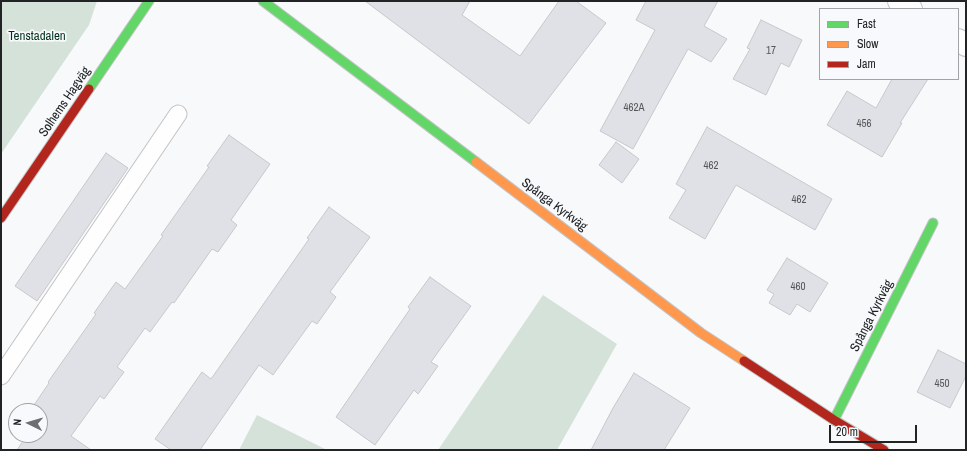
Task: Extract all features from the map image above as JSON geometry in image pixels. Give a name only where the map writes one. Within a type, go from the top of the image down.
[{"type":"street","name":"Solhems Hagväg","points":[[1,218],[150,1]]},
{"type":"street","name":"Spånga Kyrkväg","points":[[263,1],[701,333],[875,448]]},
{"type":"street","points":[[899,1],[910,8]]},
{"type":"street","name":"Spånga Kyrkväg","points":[[834,420],[933,223]]},
{"type":"lane","points":[[1,376],[178,114]]},
{"type":"green space","name":"Tenstadalen","points":[[1,1],[97,1],[89,25],[1,154]]},
{"type":"green space","points":[[543,295],[617,344],[557,450],[438,450]]},
{"type":"green space","points":[[257,415],[327,450],[239,450]]},
{"type":"building","points":[[365,1],[470,1],[462,15],[520,56],[559,1],[576,1],[606,23],[529,124]]},
{"type":"building","points":[[646,1],[718,1],[704,26],[727,39],[711,62],[688,49],[633,149],[600,131],[655,30],[636,20]]},
{"type":"building","points":[[761,20],[802,40],[789,67],[781,63],[766,95],[733,79],[750,49],[747,48]]},
{"type":"building","points":[[891,80],[927,80],[900,123],[902,123],[882,157],[827,125],[847,91],[876,108]]},
{"type":"building","points":[[707,127],[832,199],[815,230],[736,185],[705,239],[669,218],[686,190],[676,184]]},
{"type":"building","points":[[229,135],[270,164],[231,220],[237,225],[218,252],[212,249],[174,303],[172,302],[150,332],[145,328],[117,367],[124,372],[104,399],[100,396],[71,436],[91,450],[17,450],[22,443],[48,443],[48,403],[35,403],[116,282],[125,289],[163,236],[161,235],[209,167],[207,166]]},
{"type":"building","points":[[616,142],[639,159],[622,183],[599,165]]},
{"type":"building","points":[[106,153],[128,168],[37,301],[15,286]]},
{"type":"building","points":[[329,207],[370,237],[330,292],[336,297],[317,324],[312,321],[273,375],[259,365],[200,450],[171,450],[155,439],[202,372],[211,379],[309,239],[307,238]]},
{"type":"building","points":[[787,258],[828,283],[810,312],[797,304],[790,315],[769,303],[774,294],[767,290]]},
{"type":"building","points":[[430,277],[471,306],[431,362],[438,366],[418,394],[414,390],[375,445],[336,417],[410,309],[408,307]]},
{"type":"building","points":[[938,350],[966,364],[966,376],[950,408],[917,392]]},
{"type":"building","points":[[634,373],[690,408],[664,450],[591,450],[613,408]]},
{"type":"traffic: fast","points":[[89,89],[149,1]]},
{"type":"traffic: fast","points":[[263,1],[476,162]]},
{"type":"traffic: fast","points":[[834,420],[933,223]]},
{"type":"traffic: slow","points":[[476,162],[701,333],[744,361]]},
{"type":"traffic: jam","points":[[1,218],[89,89]]},
{"type":"traffic: jam","points":[[744,361],[834,420],[884,450]]}]
